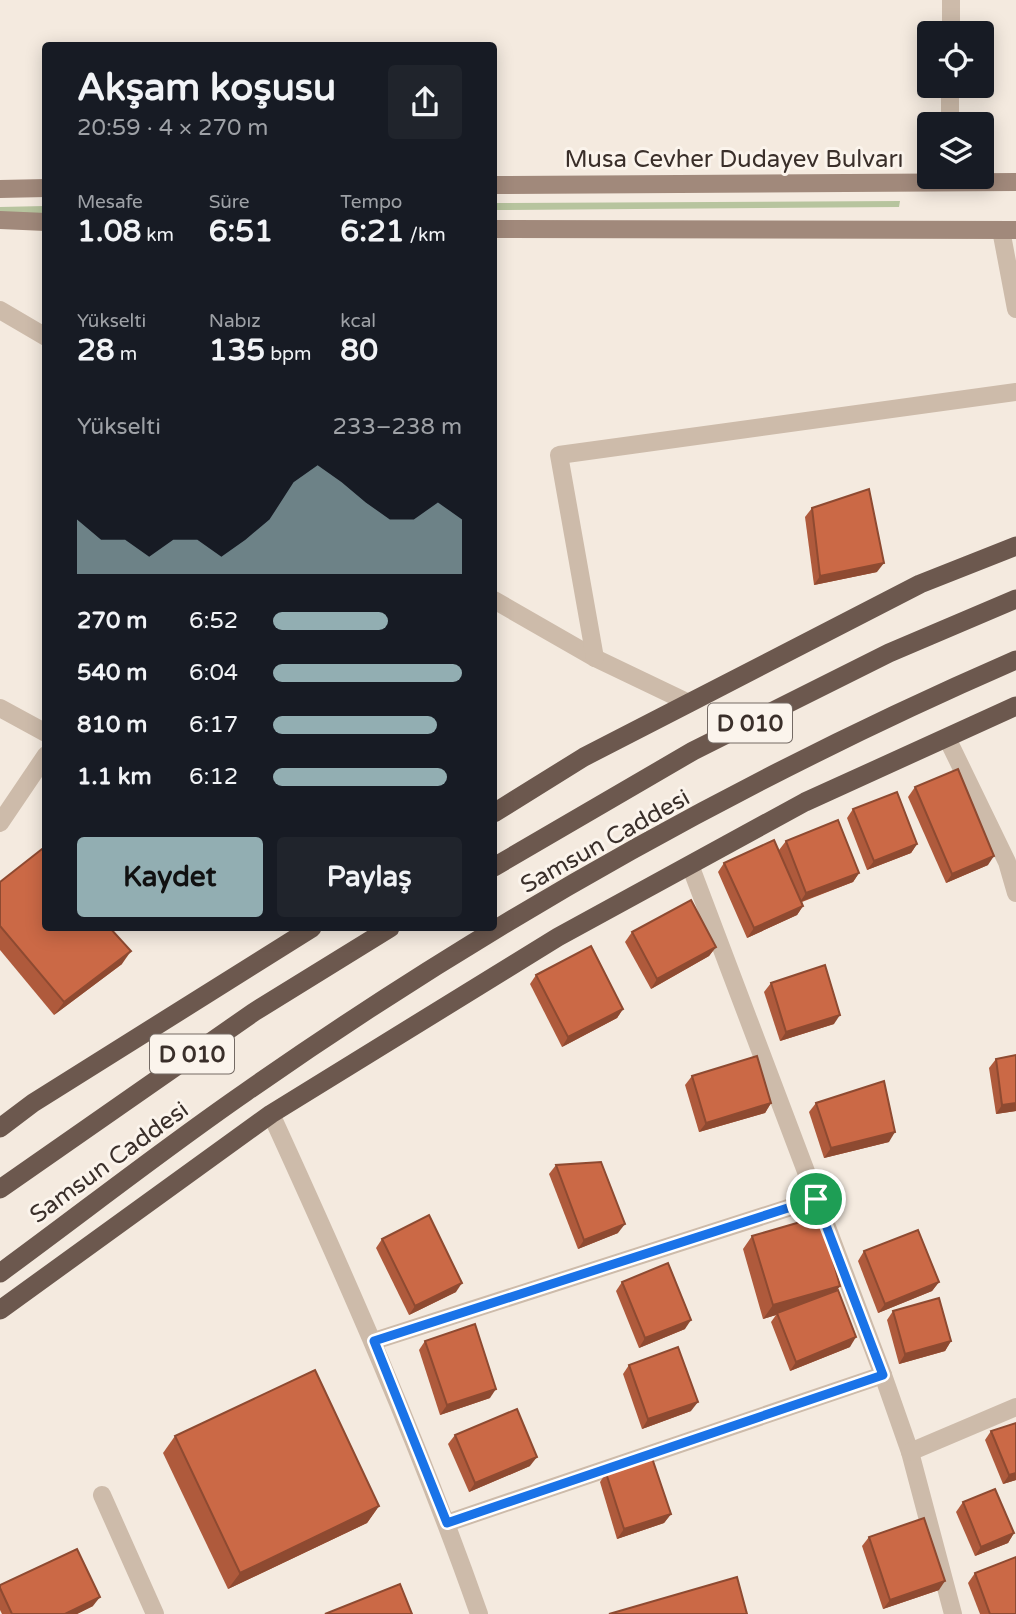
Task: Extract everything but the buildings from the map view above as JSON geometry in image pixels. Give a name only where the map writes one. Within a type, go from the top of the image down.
[{"type":"highway","points":[[497,811],[583,757],[920,584],[1016,546]]},
{"type":"highway","name":"Samsun Caddesi","points":[[497,865],[693,751],[889,653],[1016,599]]},
{"type":"highway","name":"Samsun Caddesi","points":[[497,931],[655,838],[810,759],[1016,660]]},
{"type":"highway","points":[[0,1310],[271,1114],[558,937],[805,802],[1016,706]]},
{"type":"highway","points":[[0,1128],[33,1103],[307,931]]},
{"type":"highway","name":"Samsun Caddesi","points":[[0,1189],[254,1012],[385,931]]},
{"type":"highway","name":"Samsun Caddesi","points":[[0,1273],[245,1092],[380,1003],[497,931]]},
{"type":"main road","name":"Musa Cevher Dudayev Bulvarı","points":[[497,185],[917,179]]},
{"type":"main road","name":"Musa Cevher Dudayev Bulvarı","points":[[994,181],[1016,182]]},
{"type":"main road","points":[[0,189],[42,188]]},
{"type":"main road","points":[[0,220],[42,222]]},
{"type":"main road","points":[[497,229],[1008,230]]},
{"type":"street","points":[[951,0],[951,21]]},
{"type":"street","points":[[1008,230],[1016,309]]},
{"type":"street","points":[[0,310],[42,335]]},
{"type":"street","points":[[595,658],[559,455],[1016,392]]},
{"type":"street","points":[[497,602],[595,658],[688,703]]},
{"type":"street","points":[[0,708],[42,731]]},
{"type":"street","points":[[947,738],[1007,862],[1016,893]]},
{"type":"street","points":[[0,823],[42,761]]},
{"type":"street","points":[[690,865],[883,1375],[910,1452],[953,1614]]},
{"type":"street","points":[[271,1114],[374,1341],[447,1523],[479,1614]]},
{"type":"street","points":[[374,1341],[816,1199]]},
{"type":"street","points":[[447,1523],[883,1375]]},
{"type":"street","points":[[910,1452],[1016,1407]]},
{"type":"street","points":[[102,1495],[155,1614]]},
{"type":"green space","points":[[900,201],[899,207],[497,210],[497,203]]},
{"type":"green space","points":[[42,206],[42,213],[0,214],[0,207]]},
{"type":"route","points":[[816,1199],[883,1375],[447,1523],[374,1341],[816,1199]]}]
